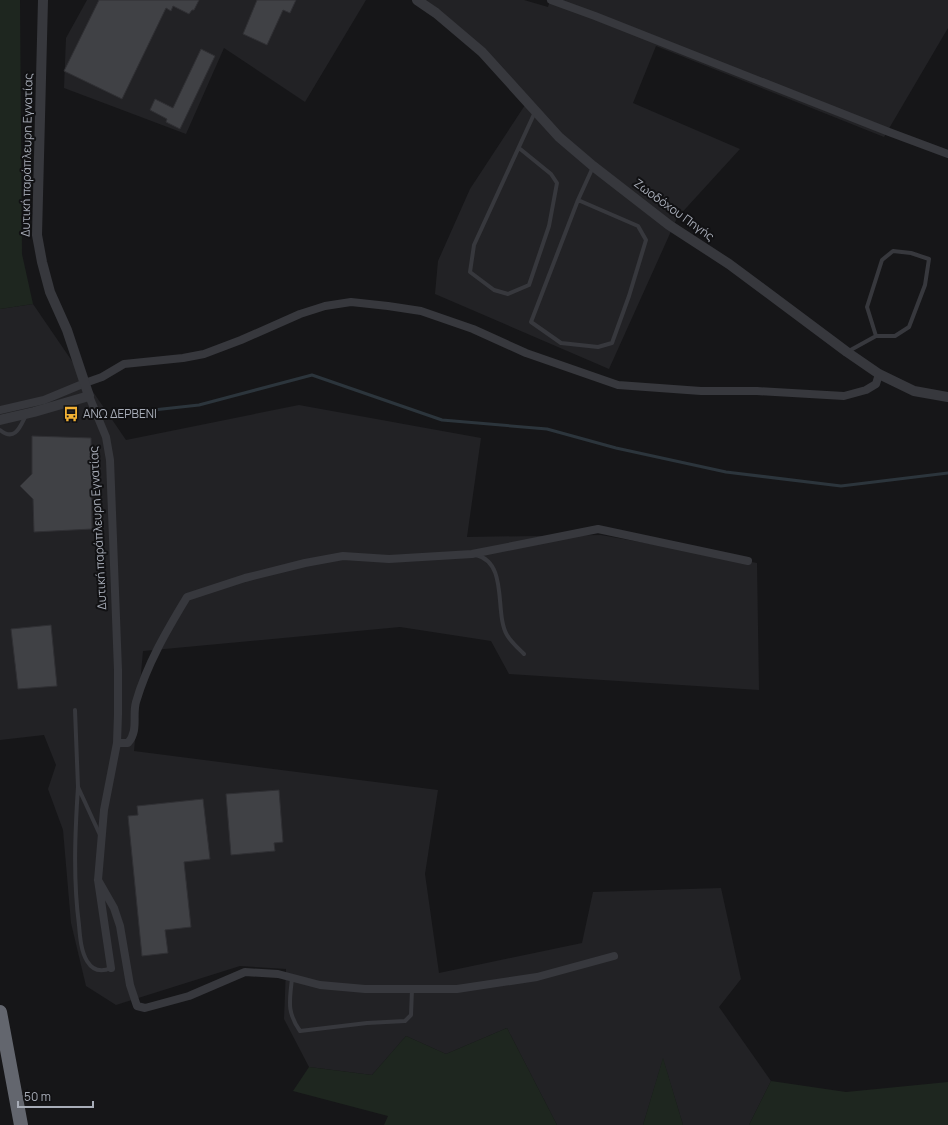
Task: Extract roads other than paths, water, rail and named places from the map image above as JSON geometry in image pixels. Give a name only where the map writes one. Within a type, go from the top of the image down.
[{"type":"highway","points":[[0,1012],[22,1125]]},
{"type":"street","name":"Δυτική παράπλευρη Εγνατίας","points":[[43,0],[37,235],[50,292],[67,330],[85,382],[88,396],[106,437],[110,460],[118,670],[116,743],[104,810],[98,880],[111,968]]},
{"type":"street","name":"Ζωοδόχου Πηγής","points":[[417,0],[436,13],[482,52],[559,137],[593,166],[669,225],[729,264],[879,374],[914,391],[948,397]]},
{"type":"street","points":[[551,0],[602,18],[948,154]]},
{"type":"street","points":[[0,410],[44,400],[85,382],[102,377],[124,364],[183,358],[204,354],[241,340],[300,314],[325,306],[351,302],[421,311],[472,329],[526,353],[618,385],[701,391],[844,396],[866,390],[876,384],[879,374]]},
{"type":"street","points":[[0,420],[88,396]]},
{"type":"street","points":[[116,743],[128,743],[133,737],[135,729],[136,704],[143,681],[164,636],[187,597],[245,578],[305,563],[343,556],[389,559],[472,554],[598,529],[748,561]]},
{"type":"street","points":[[98,880],[114,908],[120,926],[130,985],[137,1006],[145,1008],[189,996],[245,972],[278,974],[320,985],[365,989],[457,989],[537,977],[614,956]]},
{"type":"lane","points":[[519,148],[551,174],[557,183],[549,226],[529,285],[508,294],[494,290],[470,272],[474,244],[535,112]]},
{"type":"lane","points":[[578,200],[638,226],[646,240],[612,343],[598,346],[562,343],[531,322],[578,200],[593,166]]},
{"type":"lane","points":[[847,352],[876,336],[895,336],[909,327],[924,285],[929,259],[911,253],[893,251],[882,260],[868,307],[876,336]]},
{"type":"lane","points":[[0,430],[8,434],[15,433],[20,428],[26,414]]},
{"type":"lane","points":[[472,554],[480,556],[489,562],[494,568],[500,595],[502,616],[507,635],[524,654]]},
{"type":"lane","points":[[75,710],[78,787],[75,852],[81,943],[87,961],[94,968],[103,971],[111,968]]},
{"type":"lane","points":[[78,787],[101,837]]},
{"type":"lane","points":[[292,978],[289,1007],[294,1022],[300,1031],[367,1023],[405,1021],[411,1015],[412,989]]},
{"type":"waterway","points":[[126,413],[199,405],[312,375],[442,420],[547,429],[616,448],[726,472],[841,486],[948,473]]},
{"type":"place","name":"ΑΝΩ ΔΕΡΒΕΝΙ","points":[[71,414]]}]
